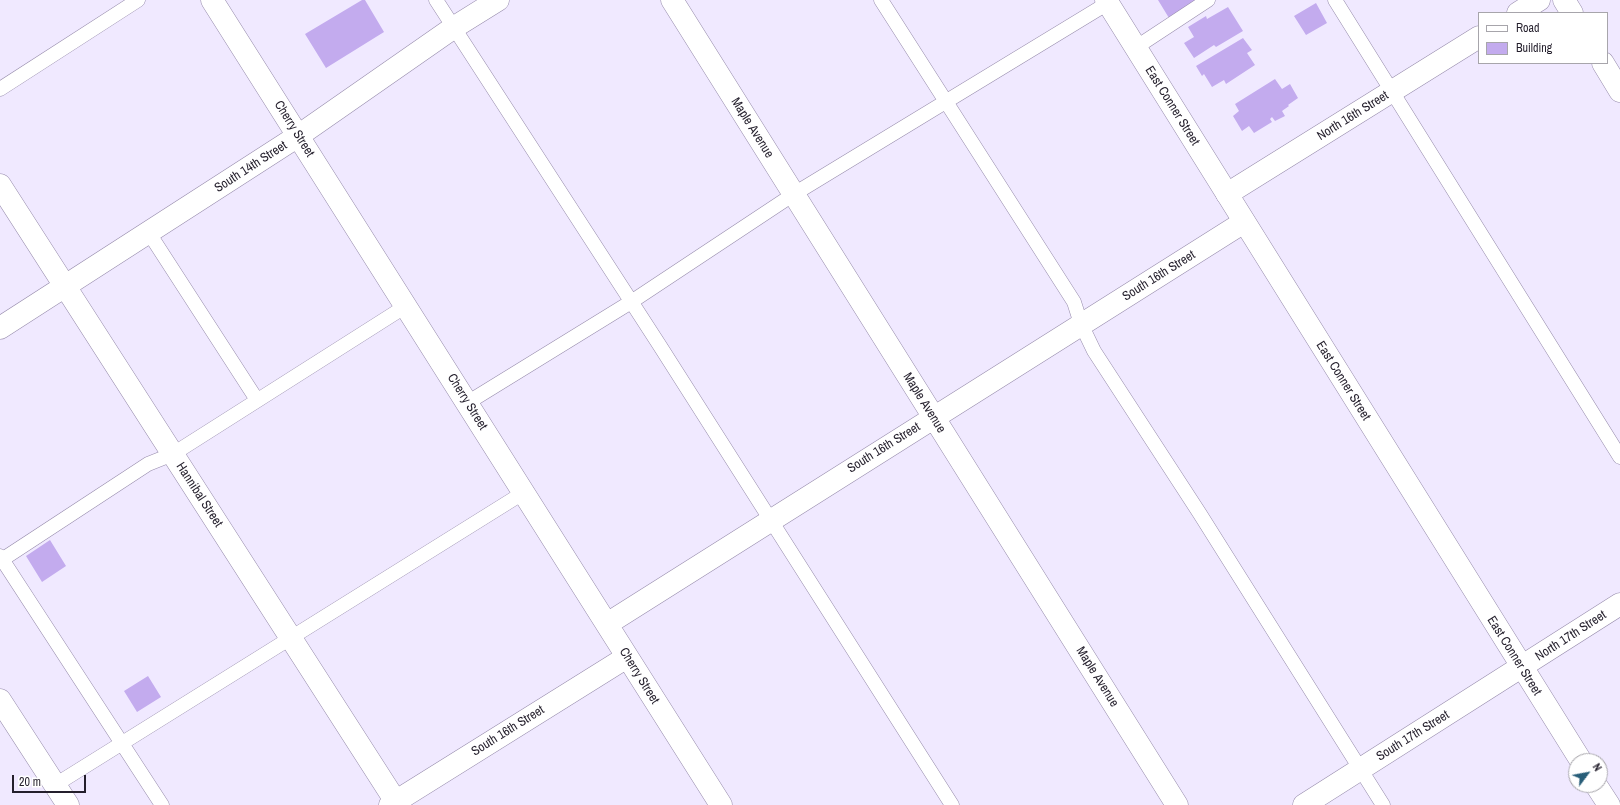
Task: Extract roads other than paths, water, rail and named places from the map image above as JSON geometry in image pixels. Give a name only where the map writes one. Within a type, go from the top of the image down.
[{"type":"street","name":"Cherry Street","points":[[212,0],[721,805]]},
{"type":"street","name":"South 14th Street","points":[[0,328],[66,287],[298,136],[453,28],[498,0]]},
{"type":"street","name":"Maple Avenue","points":[[672,0],[1177,805]]},
{"type":"street","points":[[1520,12],[1539,0]]},
{"type":"street","points":[[1564,0],[1571,12]]},
{"type":"street","name":"East Conner Street","points":[[1107,2],[1576,753]]},
{"type":"street","name":"North 16th Street","points":[[1227,194],[1478,38]]},
{"type":"street","points":[[1604,64],[1620,91]]},
{"type":"street","name":"Hannibal Street","points":[[0,185],[291,638],[395,804]]},
{"type":"street","name":"South 16th Street","points":[[607,624],[1244,222]]},
{"type":"street","name":"North 17th Street","points":[[1522,667],[1620,604]]},
{"type":"street","name":"South 16th Street","points":[[395,804],[627,657]]},
{"type":"street","name":"South 17th Street","points":[[1304,805],[1522,667]]},
{"type":"street","points":[[0,700],[68,805]]},
{"type":"street","points":[[1601,793],[1609,805]]},
{"type":"lane","points":[[0,89],[138,0]]},
{"type":"lane","points":[[436,0],[771,520],[952,805]]},
{"type":"lane","points":[[881,0],[1074,302],[1081,324],[1094,351],[1383,805]]},
{"type":"lane","points":[[1135,48],[1208,0]]},
{"type":"lane","points":[[1335,0],[1620,457]]},
{"type":"lane","points":[[467,403],[631,302],[794,194],[1107,2]]},
{"type":"lane","points":[[149,233],[257,400]]},
{"type":"lane","points":[[162,805],[1,559],[148,464],[173,454],[406,306]]},
{"type":"lane","points":[[55,785],[524,493]]}]
